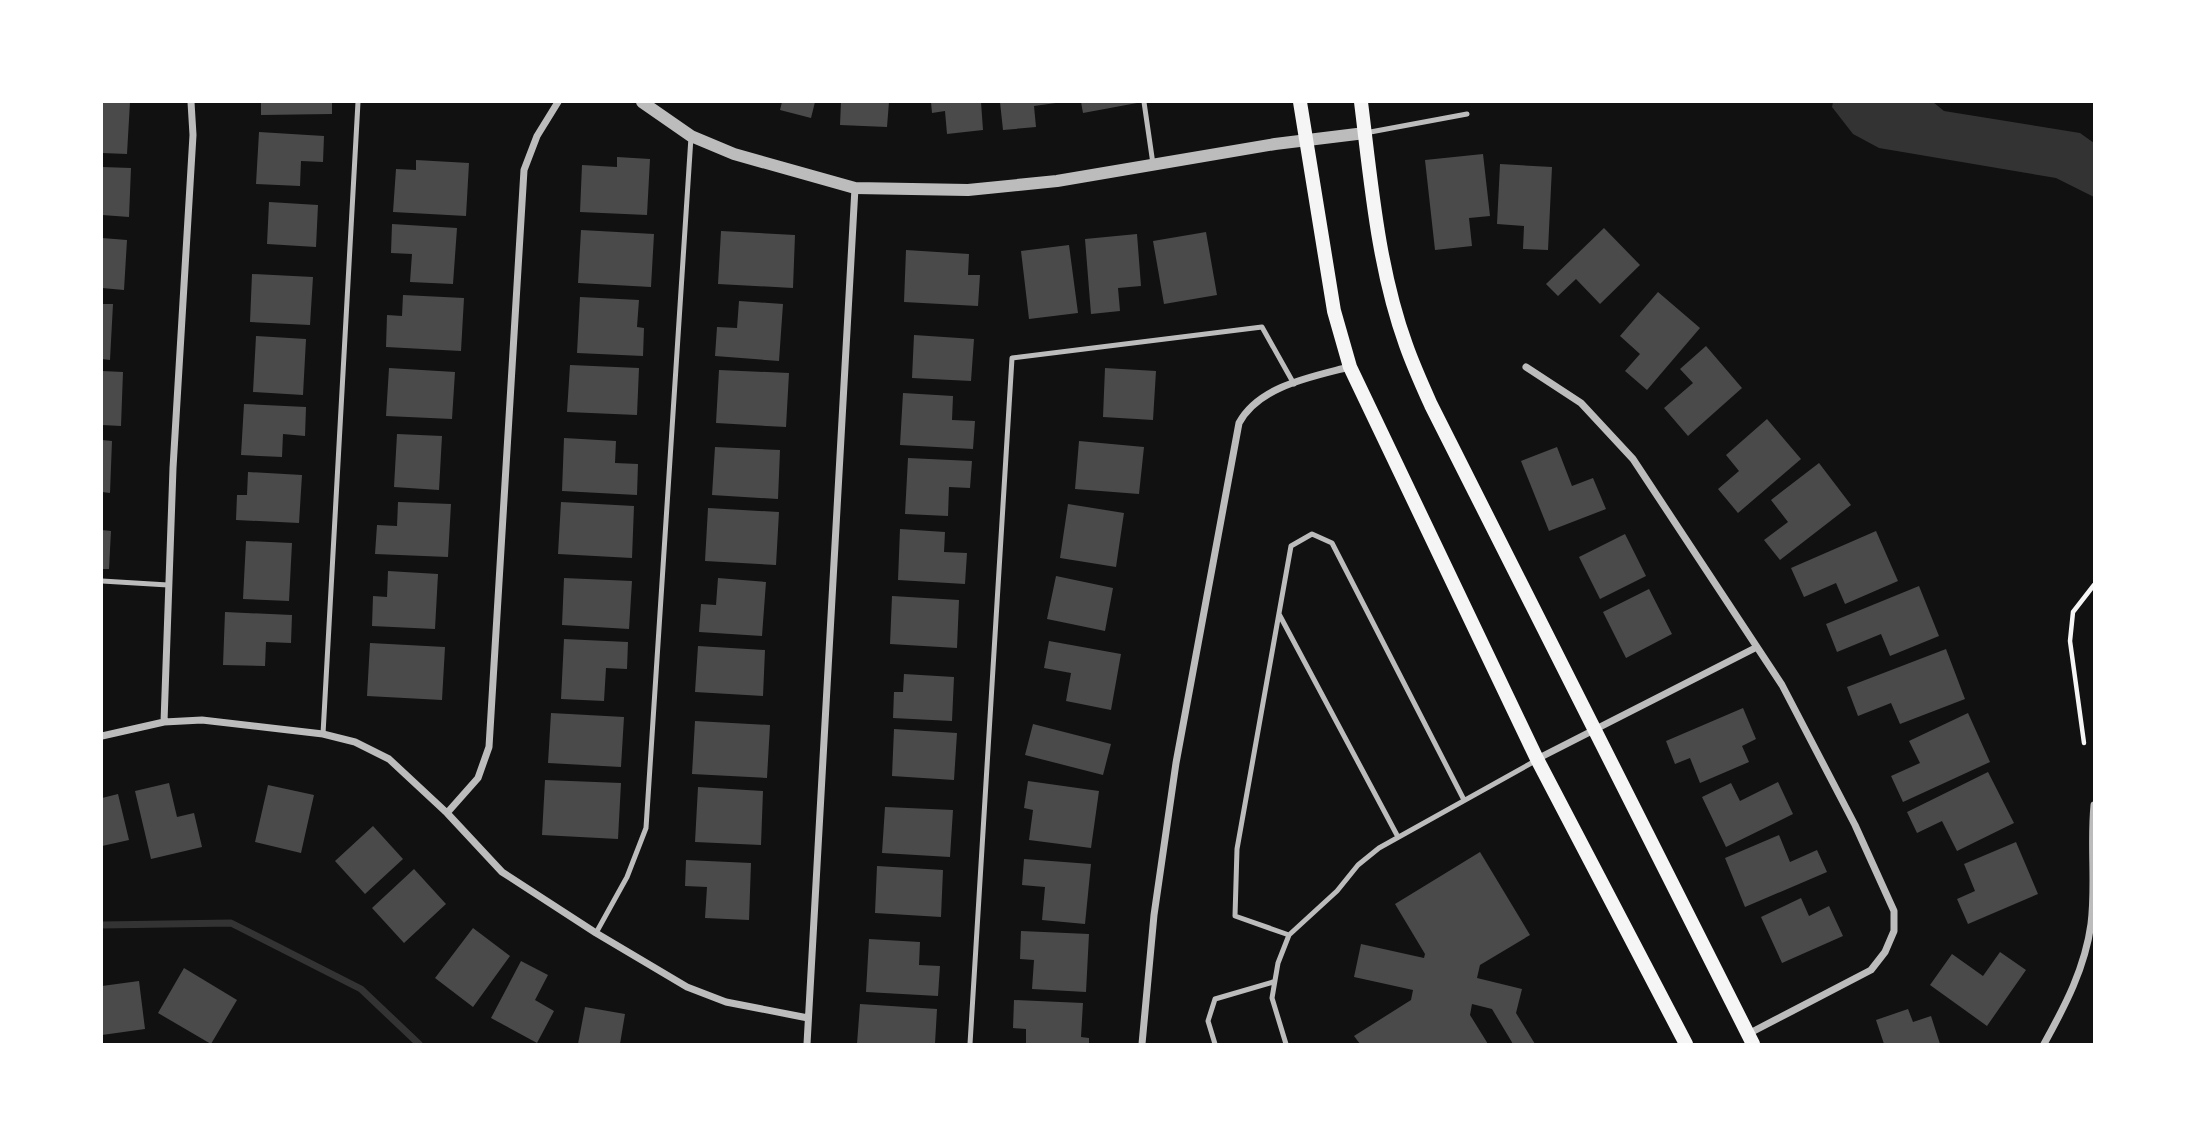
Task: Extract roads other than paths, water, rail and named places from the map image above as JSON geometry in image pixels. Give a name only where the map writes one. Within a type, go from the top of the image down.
[{"type":"main road","points":[[1300,102],[1304,141],[1334,311],[1350,367],[1537,759],[1686,1045]]},
{"type":"main road","points":[[1361,102],[1373,201],[1405,343],[1431,405],[1750,1039]]},
{"type":"street","points":[[164,722],[168,585],[193,135],[191,102]]},
{"type":"street","points":[[447,813],[478,778],[489,747],[524,170],[537,136],[558,102]]},
{"type":"street","points":[[642,102],[691,136],[747,158],[855,188],[968,190],[1057,181],[1365,133]]},
{"type":"street","points":[[807,1045],[855,188]]},
{"type":"street","points":[[1142,1045],[1154,915],[1175,763],[1239,423],[1247,408],[1263,396],[1350,367]]},
{"type":"street","points":[[1527,367],[1581,403],[1633,459],[1782,685],[1881,879],[1894,911],[1894,931],[1885,952],[1871,970],[1750,1039]]},
{"type":"street","points":[[1537,759],[1758,647]]},
{"type":"street","points":[[102,736],[164,722],[202,720],[251,723],[323,734],[355,742],[389,759],[447,813],[502,872],[596,933],[687,986],[726,1002],[808,1018]]},
{"type":"street","points":[[2044,1045],[2067,1002],[2086,948],[2091,923],[2095,805]]},
{"type":"lane","points":[[323,734],[358,102]]},
{"type":"lane","points":[[1144,102],[1153,164]]},
{"type":"lane","points":[[1365,133],[1467,114]]},
{"type":"lane","points":[[596,933],[627,877],[646,828],[653,762],[691,136]]},
{"type":"lane","points":[[970,1045],[1012,358],[1262,327],[1294,384]]},
{"type":"lane","points":[[1289,935],[1235,916],[1237,849],[1291,546],[1312,534],[1332,543],[1464,800]]},
{"type":"lane","points":[[102,580],[168,585]]},
{"type":"lane","points":[[1279,614],[1398,837]]},
{"type":"lane","points":[[1286,1045],[1272,998],[1273,982],[1289,935],[1379,848],[1537,759]]},
{"type":"lane","points":[[1215,1045],[1208,1021],[1215,999],[1273,982]]},
{"type":"waterway","points":[[102,925],[231,923],[361,989],[419,1044]]}]
